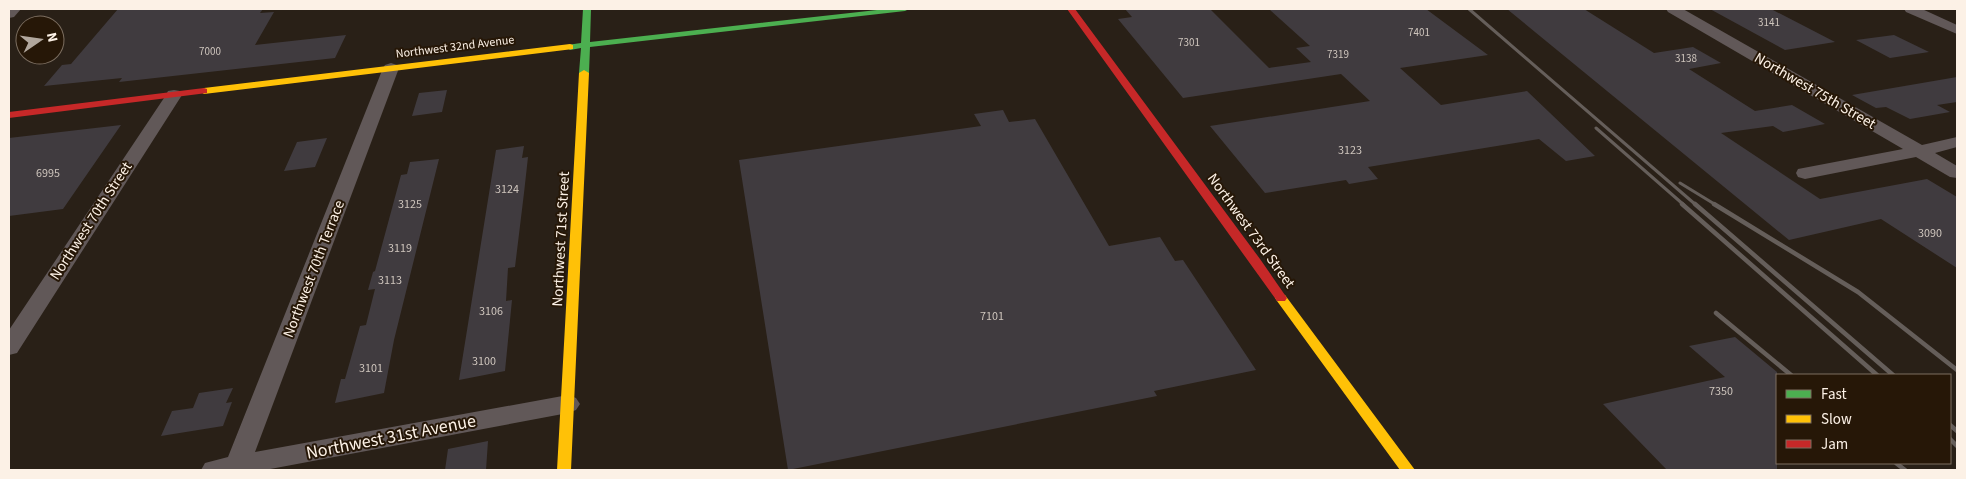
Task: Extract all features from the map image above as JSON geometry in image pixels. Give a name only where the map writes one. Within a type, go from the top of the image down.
[{"type":"street","points":[[9,14],[14,9]]},
{"type":"street","name":"Northwest 71st Street","points":[[564,470],[587,9]]},
{"type":"street","name":"Northwest 32nd Avenue","points":[[9,115],[585,45],[905,9]]},
{"type":"street","name":"Northwest 73rd Street","points":[[1071,9],[1245,246],[1295,320],[1408,470]]},
{"type":"street","name":"Northwest 75th Street","points":[[1673,9],[1957,173]]},
{"type":"street","points":[[1911,9],[1957,30]]},
{"type":"street","name":"Northwest 70th Terrace","points":[[229,469],[391,68]]},
{"type":"street","name":"Northwest 70th Street","points":[[9,347],[174,95]]},
{"type":"street","points":[[1805,173],[1957,142]]},
{"type":"street","name":"Northwest 31st Avenue","points":[[229,469],[568,404]]},
{"type":"building","points":[[118,9],[263,9],[260,13],[274,12],[255,45],[346,35],[335,58],[119,82],[122,78],[44,86],[62,65],[71,64]]},
{"type":"building","points":[[1125,9],[1210,9],[1269,68],[1311,62],[1296,48],[1310,46],[1269,9],[1426,9],[1488,55],[1400,68],[1441,105],[1527,91],[1595,156],[1566,161],[1539,139],[1368,167],[1378,179],[1349,184],[1346,180],[1265,193],[1210,126],[1370,101],[1341,74],[1183,98],[1118,19],[1132,17]]},
{"type":"building","points":[[1507,9],[1584,9],[1654,53],[1693,47],[1721,63],[1689,69],[1755,111],[1792,105],[1825,124],[1783,132],[1773,126],[1721,133],[1820,199],[1927,179],[1957,197],[1957,268],[1881,219],[1789,240]]},
{"type":"building","points":[[1710,9],[1771,9],[1835,42],[1785,50]]},
{"type":"building","points":[[1894,35],[1929,52],[1890,58],[1856,40]]},
{"type":"building","points":[[1957,77],[1957,102],[1937,105],[1950,112],[1910,119],[1886,107],[1876,108],[1852,95]]},
{"type":"building","points":[[447,90],[442,112],[412,116],[419,93]]},
{"type":"building","points":[[1003,110],[1009,122],[1035,119],[1109,246],[1160,237],[1175,261],[1183,260],[1256,370],[1154,391],[1157,396],[788,470],[739,160],[981,126],[974,114]]},
{"type":"building","points":[[121,125],[63,209],[9,216],[9,138]]},
{"type":"building","points":[[327,138],[315,167],[284,171],[297,142]]},
{"type":"building","points":[[524,146],[522,158],[528,157],[515,267],[508,268],[506,301],[512,300],[505,371],[459,380],[496,150]]},
{"type":"building","points":[[439,159],[394,340],[384,393],[335,403],[341,379],[345,379],[360,326],[366,325],[375,289],[368,290],[401,175],[407,174],[410,162]]},
{"type":"building","points":[[1735,337],[1777,372],[1777,470],[1667,470],[1603,404],[1725,377],[1689,346]]},
{"type":"building","points":[[233,388],[226,403],[232,402],[223,426],[161,436],[172,411],[193,408],[199,393]]},
{"type":"building","points":[[488,441],[486,470],[445,470],[448,449]]},
{"type":"railway","points":[[1469,9],[1696,205]]},
{"type":"railway","points":[[1596,128],[1684,205]]},
{"type":"railway","points":[[1680,183],[1716,205]]},
{"type":"railway","points":[[1682,204],[1876,374]]},
{"type":"railway","points":[[1695,204],[1892,374]]},
{"type":"railway","points":[[1714,204],[1858,292],[1957,370]]},
{"type":"railway","points":[[1716,313],[1790,374]]},
{"type":"railway","points":[[1951,426],[1957,431]]},
{"type":"railway","points":[[1951,440],[1957,446]]},
{"type":"railway","points":[[1897,464],[1905,470]]},
{"type":"traffic: fast","points":[[584,73],[587,9]]},
{"type":"traffic: fast","points":[[570,47],[905,9]]},
{"type":"traffic: slow","points":[[204,91],[570,47]]},
{"type":"traffic: slow","points":[[564,470],[584,73]]},
{"type":"traffic: slow","points":[[1281,298],[1408,470]]},
{"type":"traffic: jam","points":[[1071,9],[1230,225],[1281,298]]},
{"type":"traffic: jam","points":[[9,115],[204,91]]}]
